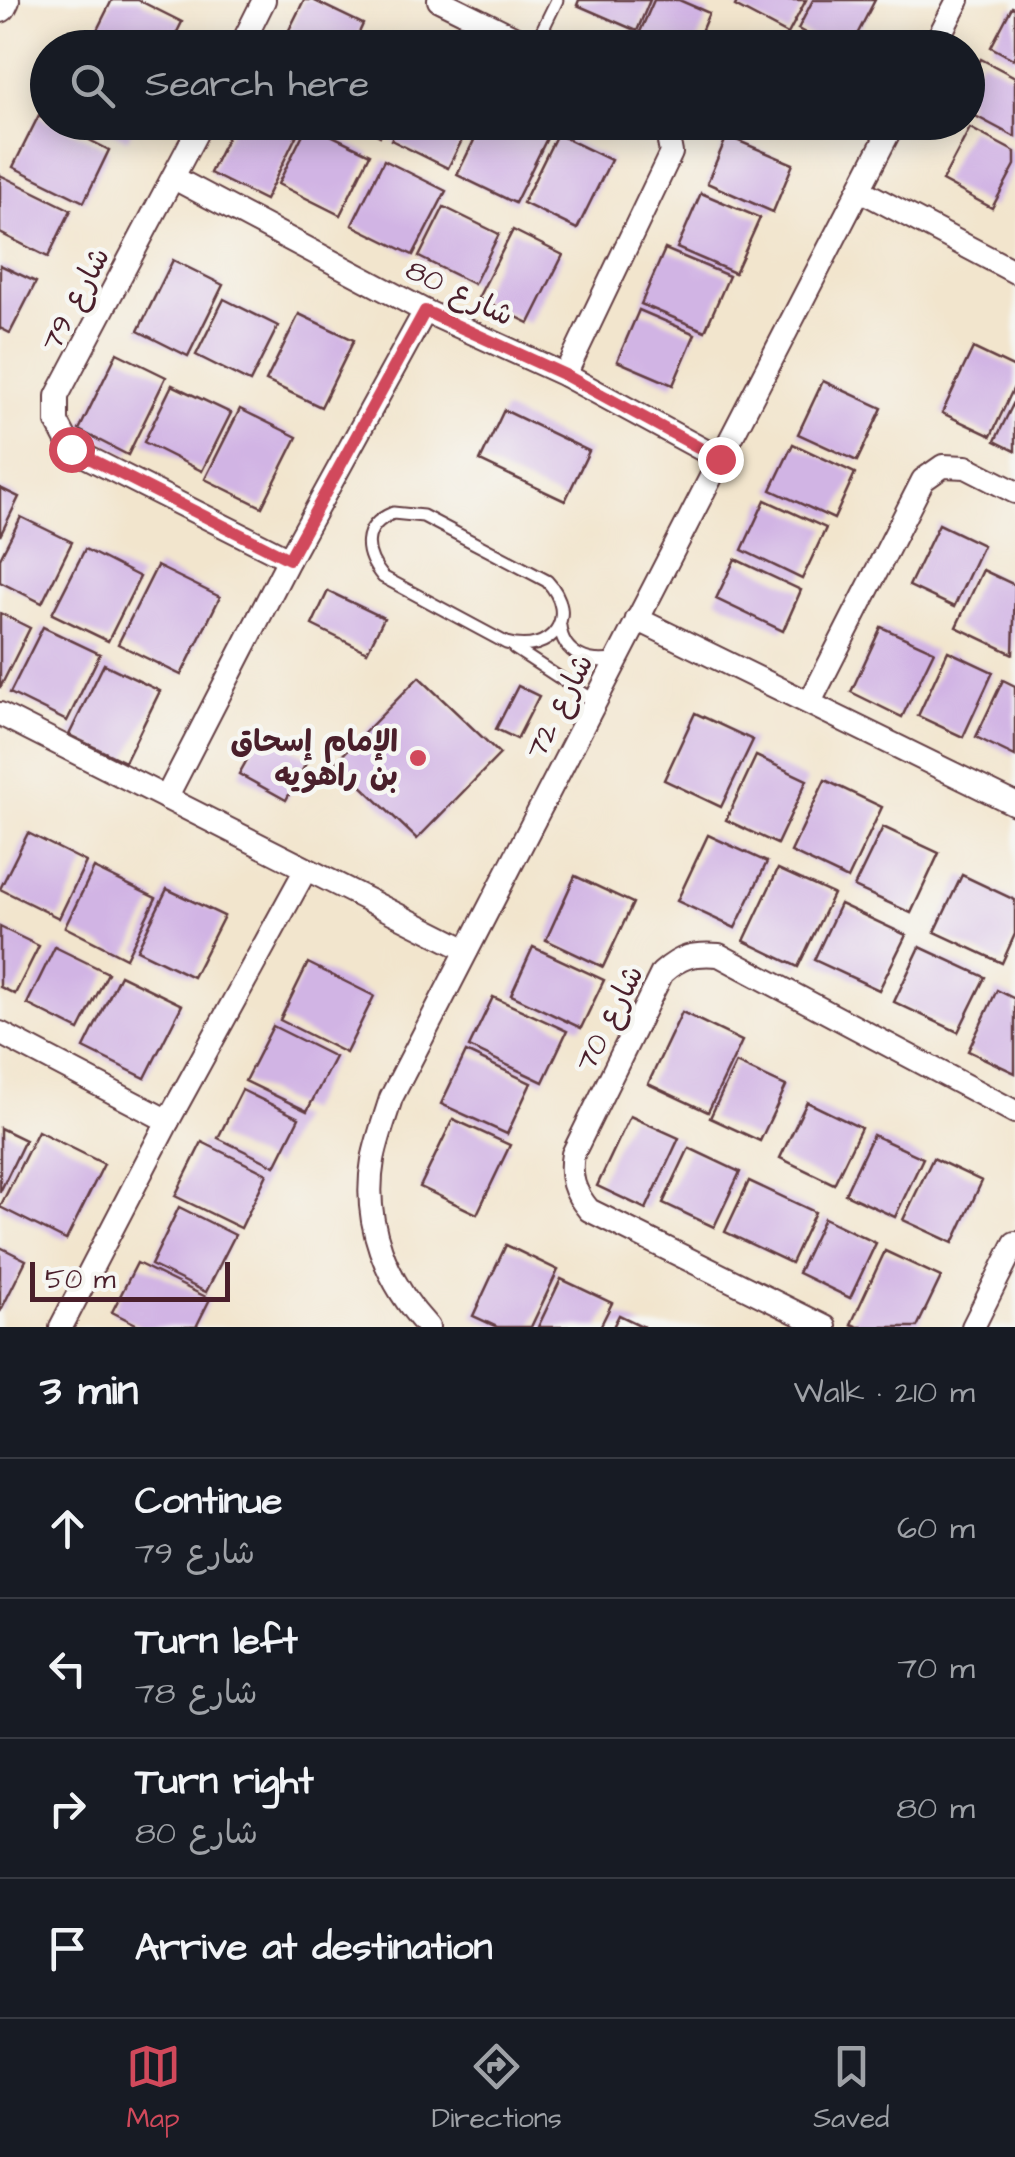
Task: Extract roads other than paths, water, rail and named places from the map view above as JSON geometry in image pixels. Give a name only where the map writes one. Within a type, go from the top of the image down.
[{"type":"street","points":[[249,30],[264,0]]},
{"type":"street","points":[[440,0],[501,30]]},
{"type":"street","points":[[942,30],[958,0]]},
{"type":"street","name":"شارع 79","points":[[193,140],[57,396],[57,422],[71,449],[289,559]]},
{"type":"street","points":[[565,375],[671,153],[669,140]]},
{"type":"street","name":"شارع 72","points":[[428,1327],[410,1307],[388,1268],[371,1225],[373,1162],[390,1098],[885,140]]},
{"type":"street","name":"شارع 80","points":[[174,178],[425,311],[565,375],[720,459]]},
{"type":"street","points":[[860,190],[1015,272]]},
{"type":"street","points":[[166,798],[289,559],[425,311]]},
{"type":"street","points":[[810,702],[923,480],[943,466],[966,467],[1015,492]]},
{"type":"street","points":[[637,619],[1015,804]]},
{"type":"street","points":[[0,714],[467,950]]},
{"type":"street","points":[[61,1327],[306,868]]},
{"type":"street","name":"شارع 70","points":[[825,1327],[589,1210],[577,1196],[571,1167],[573,1154],[662,973],[690,954],[719,956],[1015,1112]]},
{"type":"street","points":[[0,1033],[168,1121]]},
{"type":"street","points":[[974,1327],[1015,1243]]},
{"type":"lane","points":[[543,30],[557,0]]},
{"type":"lane","points":[[595,701],[506,644],[383,576],[367,550],[372,526],[392,513],[423,516],[547,581],[559,594],[562,636],[578,656],[604,662],[616,660]]},
{"type":"lane","points":[[506,644],[520,648],[546,642],[560,622]]},
{"type":"place","name":"الإمام إسحاق بن راهويه","points":[[418,758]]}]
